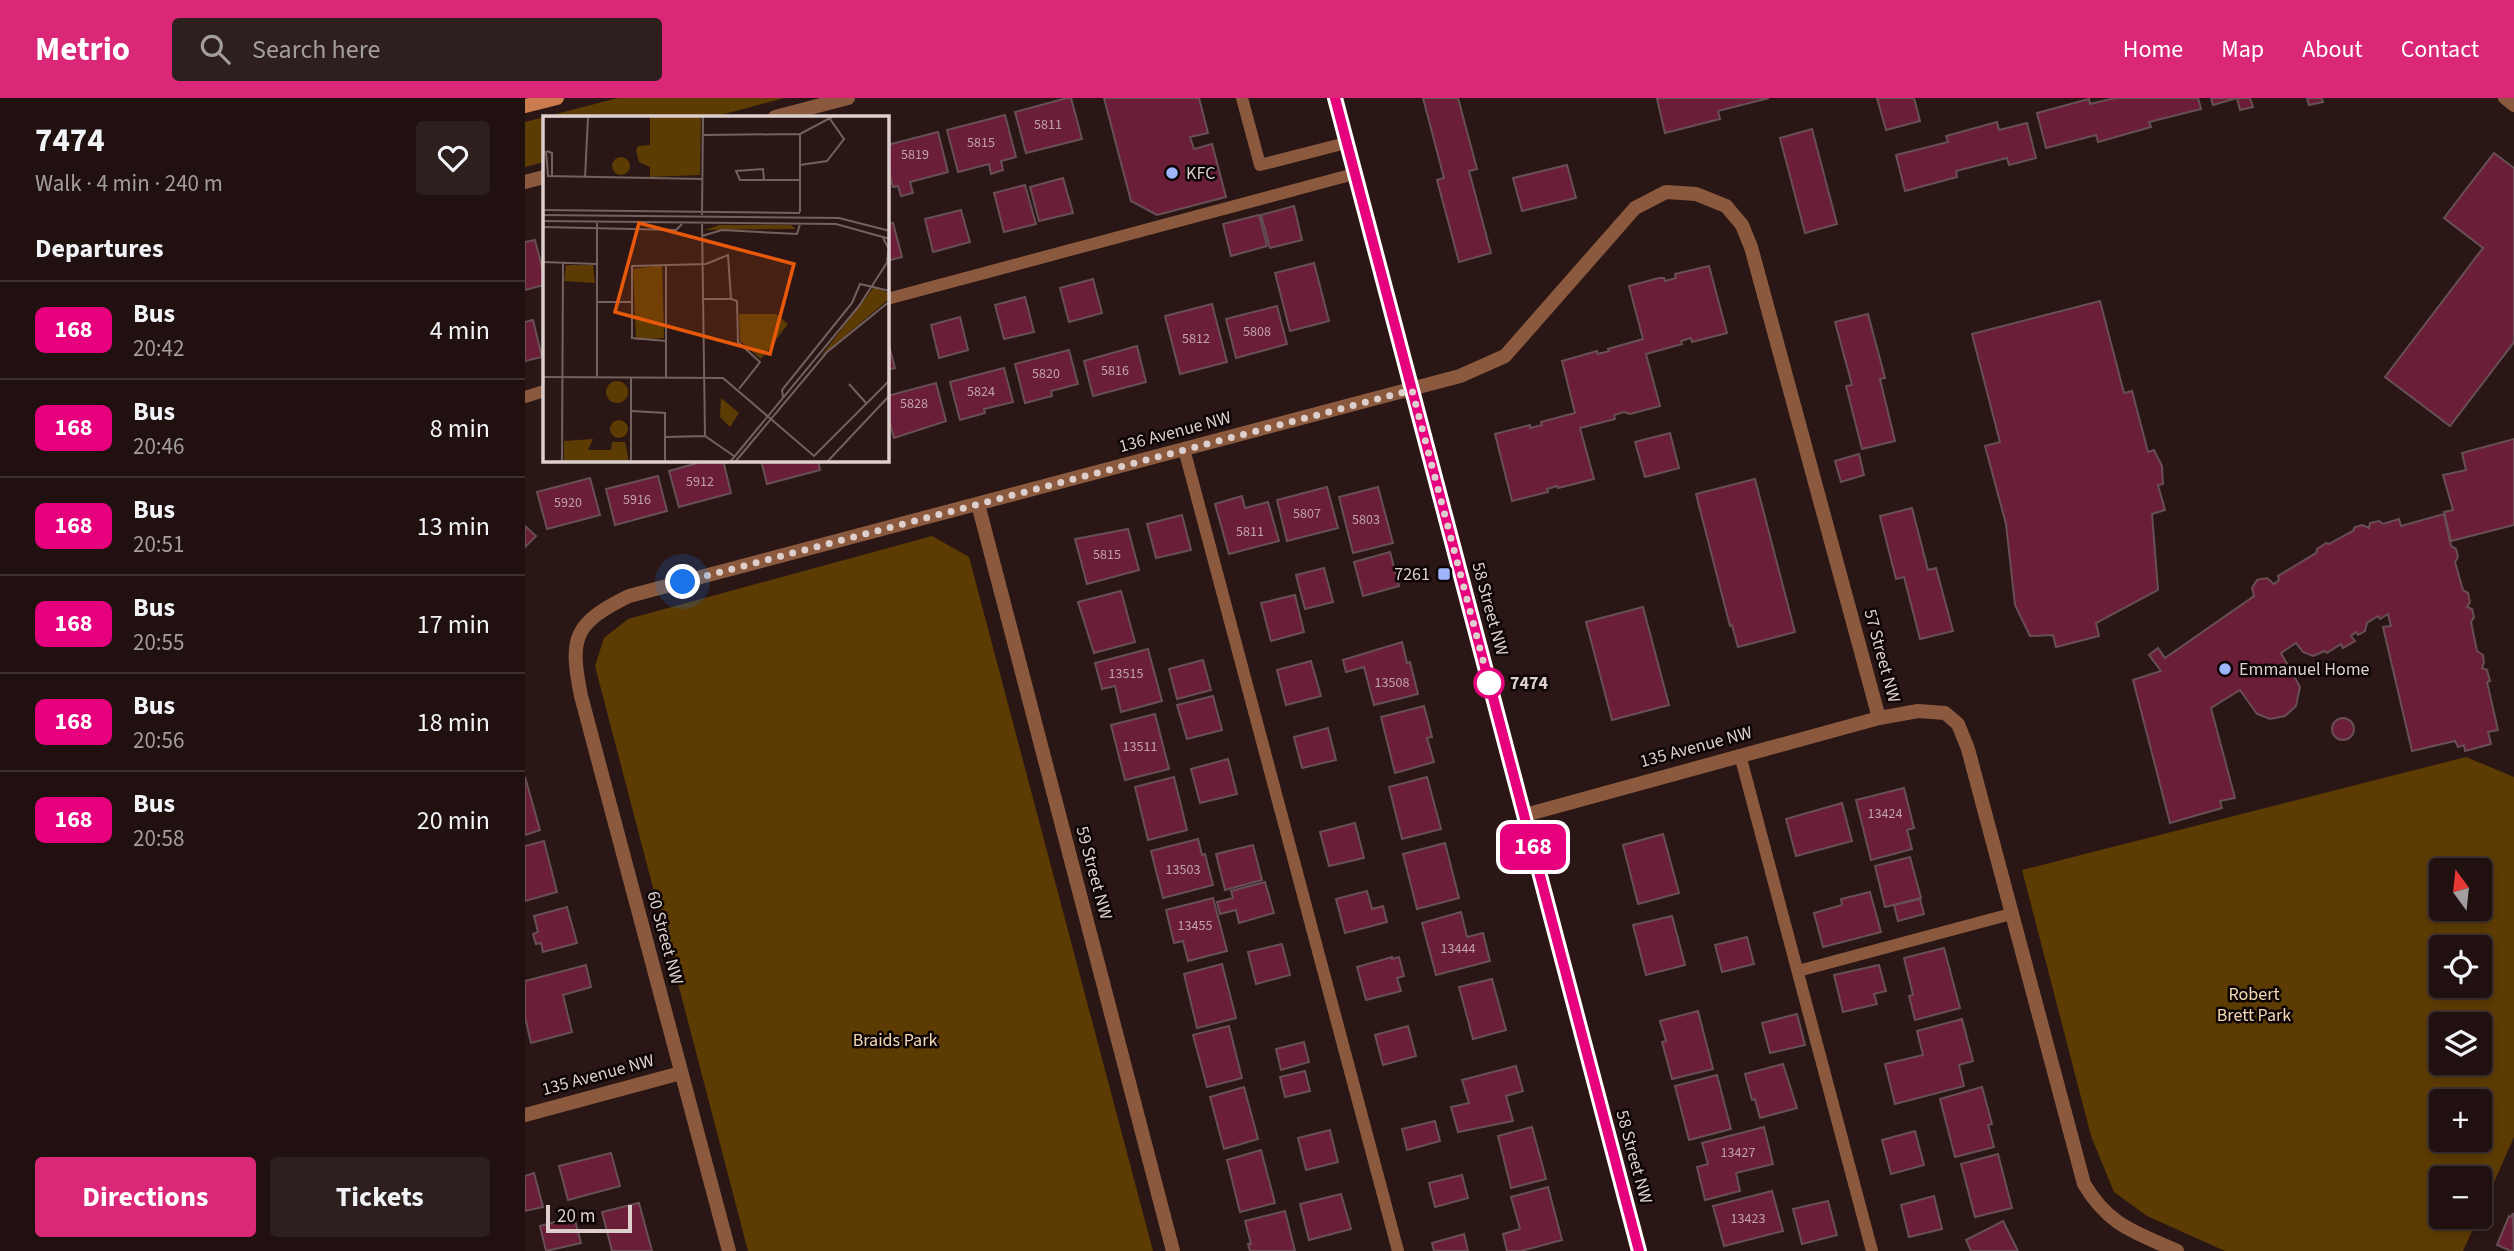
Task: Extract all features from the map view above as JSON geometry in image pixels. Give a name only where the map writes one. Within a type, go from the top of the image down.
[{"type":"main road","points":[[525,106],[557,98]]},
{"type":"street","points":[[779,116],[849,98]]},
{"type":"street","name":"58 Street NW","points":[[1335,98],[1639,1251]]},
{"type":"street","points":[[525,182],[543,177]]},
{"type":"street","name":"136 Avenue NW","points":[[579,633],[600,611],[629,596],[1460,376],[1505,356],[1635,208],[1666,192],[1696,194],[1726,206]]},
{"type":"street","name":"57 Street NW","points":[[1726,206],[1742,225],[1751,247],[1879,718],[1918,711],[1945,712],[1958,724],[1968,749],[2084,1184],[2097,1205],[2116,1222],[2177,1251]]},
{"type":"street","name":"59 Street NW","points":[[978,504],[1173,1251]]},
{"type":"street","name":"60 Street NW","points":[[579,633],[574,662],[581,696],[729,1251]]},
{"type":"street","name":"135 Avenue NW","points":[[1525,815],[1879,718]]},
{"type":"street","name":"135 Avenue NW","points":[[525,1115],[681,1073]]},
{"type":"lane","points":[[1242,98],[1260,165],[1346,143]]},
{"type":"lane","points":[[2504,98],[2514,106]]},
{"type":"lane","points":[[889,298],[1354,174]]},
{"type":"lane","points":[[525,397],[543,391]]},
{"type":"lane","points":[[1184,449],[1398,1251]]},
{"type":"lane","points":[[1740,755],[1872,1251]]},
{"type":"lane","points":[[1798,971],[2011,914]]},
{"type":"green space","points":[[618,98],[785,98],[717,116],[548,116]]},
{"type":"green space","points":[[543,117],[543,162],[525,167],[525,122]]},
{"type":"green space","name":"Braids Park","points":[[932,536],[969,557],[1153,1251],[748,1251],[595,666],[604,638],[628,619]]},
{"type":"green space","name":"Robert Brett Park","points":[[2466,757],[2514,777],[2514,1137],[2492,1187],[2492,1166],[2429,1166],[2429,1229],[2473,1229],[2463,1251],[2225,1251],[2147,1216],[2114,1192],[2091,1136],[2022,870]]},
{"type":"building","points":[[1071,98],[1082,139],[1026,153],[1015,112]]},
{"type":"building","name":"KFC","points":[[1104,98],[1199,98],[1208,133],[1190,137],[1194,149],[1212,144],[1226,197],[1157,215],[1131,201]]},
{"type":"building","points":[[1423,98],[1458,98],[1477,169],[1469,171],[1491,253],[1459,262],[1437,180],[1444,178]]},
{"type":"building","points":[[1769,98],[1718,111],[1720,119],[1665,133],[1657,99]]},
{"type":"building","points":[[1877,98],[1914,98],[1920,121],[1886,130]]},
{"type":"building","points":[[2115,98],[2198,98],[2201,109],[2149,122],[2151,127],[2098,142],[2096,135],[2046,148],[2037,113],[2089,99],[2090,104]]},
{"type":"building","points":[[2211,98],[2237,98],[2213,105]]},
{"type":"building","points":[[2237,98],[2250,98],[2253,107],[2240,110]]},
{"type":"building","points":[[2307,98],[2322,98],[2323,102],[2309,105]]},
{"type":"building","points":[[1005,115],[1016,157],[1001,161],[1003,170],[991,174],[989,164],[958,172],[947,130]]},
{"type":"building","points":[[1997,122],[1999,130],[2027,123],[2036,158],[2009,165],[2007,158],[1956,171],[1957,177],[1905,191],[1896,155],[1948,142],[1946,136]]},
{"type":"building","points":[[1812,129],[1837,224],[1805,233],[1780,138]]},
{"type":"building","points":[[938,132],[948,172],[910,182],[913,193],[901,196],[898,186],[893,187],[889,172],[889,144]]},
{"type":"building","points":[[2494,153],[2514,168],[2514,342],[2450,426],[2385,377],[2483,248],[2444,218]]},
{"type":"building","points":[[1567,165],[1576,198],[1522,211],[1513,178]]},
{"type":"building","points":[[1063,178],[1073,213],[1039,221],[1030,187]]},
{"type":"building","points":[[1025,185],[1036,224],[1004,232],[994,193]]},
{"type":"building","points":[[1294,206],[1302,240],[1270,248],[1261,215]]},
{"type":"building","points":[[961,210],[970,242],[933,252],[925,219]]},
{"type":"building","points":[[1259,215],[1267,246],[1231,256],[1223,224]]},
{"type":"building","points":[[893,223],[902,257],[889,260],[889,224]]},
{"type":"building","points":[[535,240],[543,271],[543,285],[525,290],[525,242]]},
{"type":"building","points":[[1314,263],[1329,321],[1290,331],[1275,273]]},
{"type":"building","points":[[1709,266],[1727,333],[1692,342],[1691,338],[1681,341],[1682,344],[1646,354],[1660,406],[1630,414],[1624,412],[1614,415],[1615,419],[1580,428],[1594,479],[1558,488],[1557,486],[1547,489],[1548,492],[1512,501],[1495,434],[1530,425],[1530,428],[1542,425],[1541,422],[1575,413],[1562,361],[1597,351],[1598,354],[1643,339],[1629,286],[1659,278],[1664,278],[1665,281],[1676,278],[1675,274]]},
{"type":"building","points":[[1093,279],[1102,313],[1069,322],[1060,288]]},
{"type":"building","points":[[1025,297],[1034,332],[1004,339],[995,305]]},
{"type":"building","points":[[2100,301],[2124,393],[2132,391],[2148,452],[2154,450],[2162,466],[2163,484],[2158,485],[2165,510],[2152,514],[2158,590],[2096,623],[2099,636],[2056,647],[2053,635],[2030,636],[2015,605],[2006,524],[1985,446],[2000,442],[1972,334]]},
{"type":"building","points":[[1212,304],[1227,362],[1180,374],[1165,316]]},
{"type":"building","points":[[1277,306],[1287,344],[1236,358],[1226,319]]},
{"type":"building","points":[[1868,314],[1885,378],[1880,379],[1895,441],[1862,449],[1846,386],[1852,385],[1835,322]]},
{"type":"building","points":[[960,317],[968,350],[939,358],[931,325]]},
{"type":"building","points":[[533,320],[542,357],[525,361],[525,322]]},
{"type":"building","points":[[889,346],[895,368],[889,370]]},
{"type":"building","points":[[1137,346],[1146,382],[1093,396],[1084,361]]},
{"type":"building","points":[[1069,350],[1078,384],[1051,391],[1052,396],[1025,403],[1015,364]]},
{"type":"building","points":[[1004,368],[1013,402],[984,409],[985,413],[960,420],[950,382]]},
{"type":"building","points":[[936,383],[946,421],[894,438],[889,420],[889,395]]},
{"type":"building","points":[[1670,433],[1679,468],[1645,477],[1635,442]]},
{"type":"building","points":[[2514,439],[2514,525],[2451,541],[2444,512],[2453,510],[2443,475],[2466,470],[2462,453]]},
{"type":"building","points":[[1859,454],[1864,475],[1841,482],[1835,461]]},
{"type":"building","points":[[701,462],[723,462],[731,493],[679,507],[669,471]]},
{"type":"building","points":[[762,462],[818,462],[820,470],[767,484]]},
{"type":"building","points":[[658,476],[667,511],[615,525],[606,489]]},
{"type":"building","points":[[590,478],[600,515],[547,529],[537,492]]},
{"type":"building","points":[[1755,479],[1795,632],[1738,647],[1732,625],[1730,626],[1696,494]]},
{"type":"building","points":[[1327,487],[1338,528],[1287,541],[1277,500]]},
{"type":"building","points":[[1378,487],[1393,543],[1353,553],[1339,497]]},
{"type":"building","points":[[1242,496],[1245,508],[1268,502],[1279,541],[1229,554],[1215,504]]},
{"type":"building","points":[[1912,508],[1928,570],[1936,568],[1953,631],[1920,639],[1904,577],[1896,579],[1880,516]]},
{"type":"building","name":"Emmanuel Home","points":[[2444,514],[2451,546],[2456,549],[2458,557],[2455,562],[2463,590],[2468,593],[2470,602],[2467,607],[2472,609],[2474,617],[2471,622],[2477,651],[2483,655],[2482,668],[2487,670],[2490,681],[2487,682],[2498,730],[2488,732],[2491,744],[2465,751],[2464,745],[2458,747],[2455,741],[2412,751],[2383,627],[2391,626],[2388,614],[2380,619],[2378,616],[2367,623],[2365,631],[2351,636],[2355,641],[2343,648],[2341,644],[2327,653],[2325,651],[2313,656],[2303,652],[2296,643],[2281,653],[2300,687],[2296,706],[2285,716],[2270,719],[2257,714],[2240,690],[2211,708],[2235,798],[2220,801],[2222,808],[2170,823],[2133,680],[2161,671],[2149,655],[2158,648],[2165,658],[2254,596],[2252,588],[2257,580],[2267,578],[2274,584],[2279,580],[2278,576],[2316,553],[2317,549],[2326,543],[2329,544],[2353,531],[2355,527],[2362,525],[2369,528],[2370,523],[2379,521],[2383,524],[2399,519],[2401,526]]},
{"type":"building","points":[[1182,515],[1191,550],[1156,558],[1147,524]]},
{"type":"building","points":[[525,526],[536,536],[525,547]]},
{"type":"building","points":[[1128,529],[1139,570],[1087,584],[1075,539]]},
{"type":"building","points":[[1390,552],[1399,586],[1363,596],[1354,562]]},
{"type":"building","points":[[1324,568],[1333,602],[1305,609],[1296,575]]},
{"type":"building","points":[[1121,591],[1135,642],[1094,653],[1078,602]]},
{"type":"building","points":[[1295,595],[1304,632],[1271,641],[1261,603]]},
{"type":"building","points":[[1643,607],[1669,705],[1612,720],[1586,622]]},
{"type":"building","points":[[1402,642],[1418,694],[1374,705],[1364,667],[1346,672],[1343,660]]},
{"type":"building","points":[[1148,649],[1162,701],[1121,712],[1115,686],[1102,689],[1095,663]]},
{"type":"building","points":[[1203,660],[1211,690],[1177,699],[1169,669]]},
{"type":"building","points":[[1311,661],[1321,696],[1286,705],[1277,670]]},
{"type":"building","points":[[1213,696],[1222,730],[1187,739],[1177,705]]},
{"type":"building","points":[[1424,706],[1432,737],[1427,738],[1434,762],[1395,773],[1381,717]]},
{"type":"building","points":[[1155,714],[1169,769],[1125,780],[1111,725]]},
{"type":"building","points":[[2343,718],[2351,721],[2354,729],[2351,737],[2343,740],[2335,737],[2332,729],[2335,721]]},
{"type":"building","points":[[1328,728],[1336,760],[1302,768],[1294,737]]},
{"type":"building","points":[[1228,759],[1237,794],[1200,803],[1191,769]]},
{"type":"building","points":[[525,777],[540,830],[525,835]]},
{"type":"building","points":[[1174,777],[1187,830],[1148,840],[1135,787]]},
{"type":"building","points":[[1427,777],[1441,829],[1402,839],[1389,787]]},
{"type":"building","points":[[1904,788],[1914,828],[1907,830],[1912,849],[1871,860],[1856,800]]},
{"type":"building","points":[[1842,803],[1852,841],[1796,856],[1786,819]]},
{"type":"building","points":[[1355,823],[1364,858],[1329,866],[1320,832]]},
{"type":"building","points":[[1663,834],[1679,893],[1638,904],[1623,845]]},
{"type":"building","points":[[1198,839],[1213,885],[1163,898],[1151,851]]},
{"type":"building","points":[[544,841],[557,892],[525,901],[525,846]]},
{"type":"building","points":[[1445,843],[1459,898],[1417,909],[1403,854]]},
{"type":"building","points":[[1253,845],[1262,880],[1225,890],[1216,854]]},
{"type":"building","points":[[1910,857],[1921,898],[1885,907],[1875,866]]},
{"type":"building","points":[[1265,882],[1274,913],[1239,923],[1236,910],[1220,914],[1217,902],[1233,898],[1231,891]]},
{"type":"building","points":[[1367,891],[1372,909],[1383,906],[1387,922],[1345,933],[1336,899]]},
{"type":"building","points":[[1870,892],[1881,932],[1823,947],[1814,913],[1842,905],[1841,899]]},
{"type":"building","points":[[1213,898],[1227,951],[1188,961],[1183,941],[1174,943],[1166,910]]},
{"type":"building","points":[[1920,899],[1924,914],[1898,921],[1894,905]]},
{"type":"building","points":[[567,907],[577,943],[543,952],[541,943],[536,944],[533,934],[538,932],[534,916]]},
{"type":"building","points":[[1461,912],[1467,937],[1483,933],[1490,961],[1436,975],[1422,923]]},
{"type":"building","points":[[1672,916],[1685,965],[1646,975],[1633,925]]},
{"type":"building","points":[[1747,937],[1754,964],[1722,972],[1715,945]]},
{"type":"building","points":[[1282,944],[1290,975],[1256,984],[1248,952]]},
{"type":"building","points":[[1944,948],[1960,1008],[1915,1020],[1909,996],[1913,995],[1904,958]]},
{"type":"building","points":[[1399,957],[1404,976],[1397,978],[1401,991],[1366,1000],[1357,967]]},
{"type":"building","points":[[1222,964],[1236,1018],[1197,1028],[1184,974]]},
{"type":"building","points":[[586,965],[591,987],[563,995],[572,1032],[531,1043],[525,1017],[525,981]]},
{"type":"building","points":[[1879,965],[1886,991],[1874,994],[1877,1004],[1843,1012],[1834,975]]},
{"type":"building","points":[[1492,979],[1506,1030],[1473,1039],[1459,987]]},
{"type":"building","points":[[1698,1011],[1713,1069],[1672,1079],[1662,1042],[1666,1041],[1660,1021]]},
{"type":"building","points":[[1797,1014],[1805,1045],[1770,1053],[1762,1023]]},
{"type":"building","points":[[1962,1019],[1973,1061],[1959,1065],[1964,1086],[1895,1104],[1885,1064],[1923,1055],[1917,1031]]},
{"type":"building","points":[[1229,1026],[1242,1078],[1207,1087],[1193,1035]]},
{"type":"building","points":[[1408,1026],[1416,1056],[1383,1065],[1375,1035]]},
{"type":"building","points":[[1304,1042],[1309,1062],[1281,1070],[1276,1049]]},
{"type":"building","points":[[1783,1064],[1797,1108],[1760,1118],[1745,1074]]},
{"type":"building","points":[[1516,1066],[1523,1091],[1506,1096],[1513,1121],[1458,1132],[1451,1107],[1469,1103],[1462,1080]]},
{"type":"building","points":[[1305,1071],[1310,1091],[1285,1097],[1280,1077]]},
{"type":"building","points":[[1717,1075],[1731,1129],[1689,1140],[1675,1086]]},
{"type":"building","points":[[1244,1087],[1258,1139],[1224,1149],[1210,1097]]},
{"type":"building","points":[[1982,1087],[1992,1124],[1988,1125],[1994,1147],[1955,1157],[1940,1099]]},
{"type":"building","points":[[1435,1121],[1440,1141],[1407,1150],[1402,1129]]},
{"type":"building","points":[[1532,1127],[1546,1179],[1511,1188],[1498,1136]]},
{"type":"building","points":[[1764,1127],[1773,1164],[1736,1173],[1740,1191],[1705,1200],[1697,1167],[1708,1164],[1702,1143]]},
{"type":"building","points":[[1330,1130],[1338,1162],[1306,1170],[1298,1138]]},
{"type":"building","points":[[1915,1131],[1924,1165],[1891,1174],[1882,1140]]},
{"type":"building","points":[[1261,1150],[1275,1203],[1240,1212],[1227,1160]]},
{"type":"building","points":[[611,1153],[620,1186],[568,1200],[559,1166]]},
{"type":"building","points":[[1998,1154],[2012,1208],[1975,1217],[1961,1164]]},
{"type":"building","points":[[534,1173],[543,1207],[525,1211],[525,1176]]},
{"type":"building","points":[[1462,1175],[1468,1198],[1435,1207],[1429,1183]]},
{"type":"building","points":[[1548,1187],[1562,1240],[1521,1251],[1507,1251],[1503,1234],[1520,1229],[1511,1197]]},
{"type":"building","points":[[1772,1191],[1783,1231],[1724,1246],[1713,1206]]},
{"type":"building","points":[[1341,1194],[1351,1229],[1309,1240],[1300,1204]]},
{"type":"building","points":[[1934,1196],[1942,1229],[1909,1237],[1901,1205]]},
{"type":"building","points":[[1828,1201],[1837,1235],[1802,1244],[1793,1209]]},
{"type":"building","points":[[639,1203],[652,1251],[612,1251],[602,1212]]},
{"type":"building","points":[[1285,1211],[1295,1251],[1250,1251],[1248,1244],[1251,1244],[1245,1221]]},
{"type":"building","points":[[2513,1213],[2514,1251],[2511,1251],[2497,1245],[2509,1216]]},
{"type":"building","points":[[574,1217],[581,1243],[546,1251],[540,1226]]},
{"type":"building","points":[[2003,1221],[2018,1251],[1971,1251],[1966,1240]]},
{"type":"building","points":[[1464,1234],[1468,1251],[1434,1251],[1432,1243]]},
{"type":"bus line","name":"168","points":[[1335,98],[1639,1251]]},
{"type":"place","name":"KFC","points":[[1172,173]]},
{"type":"place","name":"7261","points":[[1444,574]]},
{"type":"place","name":"Emmanuel Home","points":[[2225,669]]},
{"type":"place","name":"7474","points":[[1489,683]]},
{"type":"route","points":[[683,582],[1412,390],[1489,683]]}]
